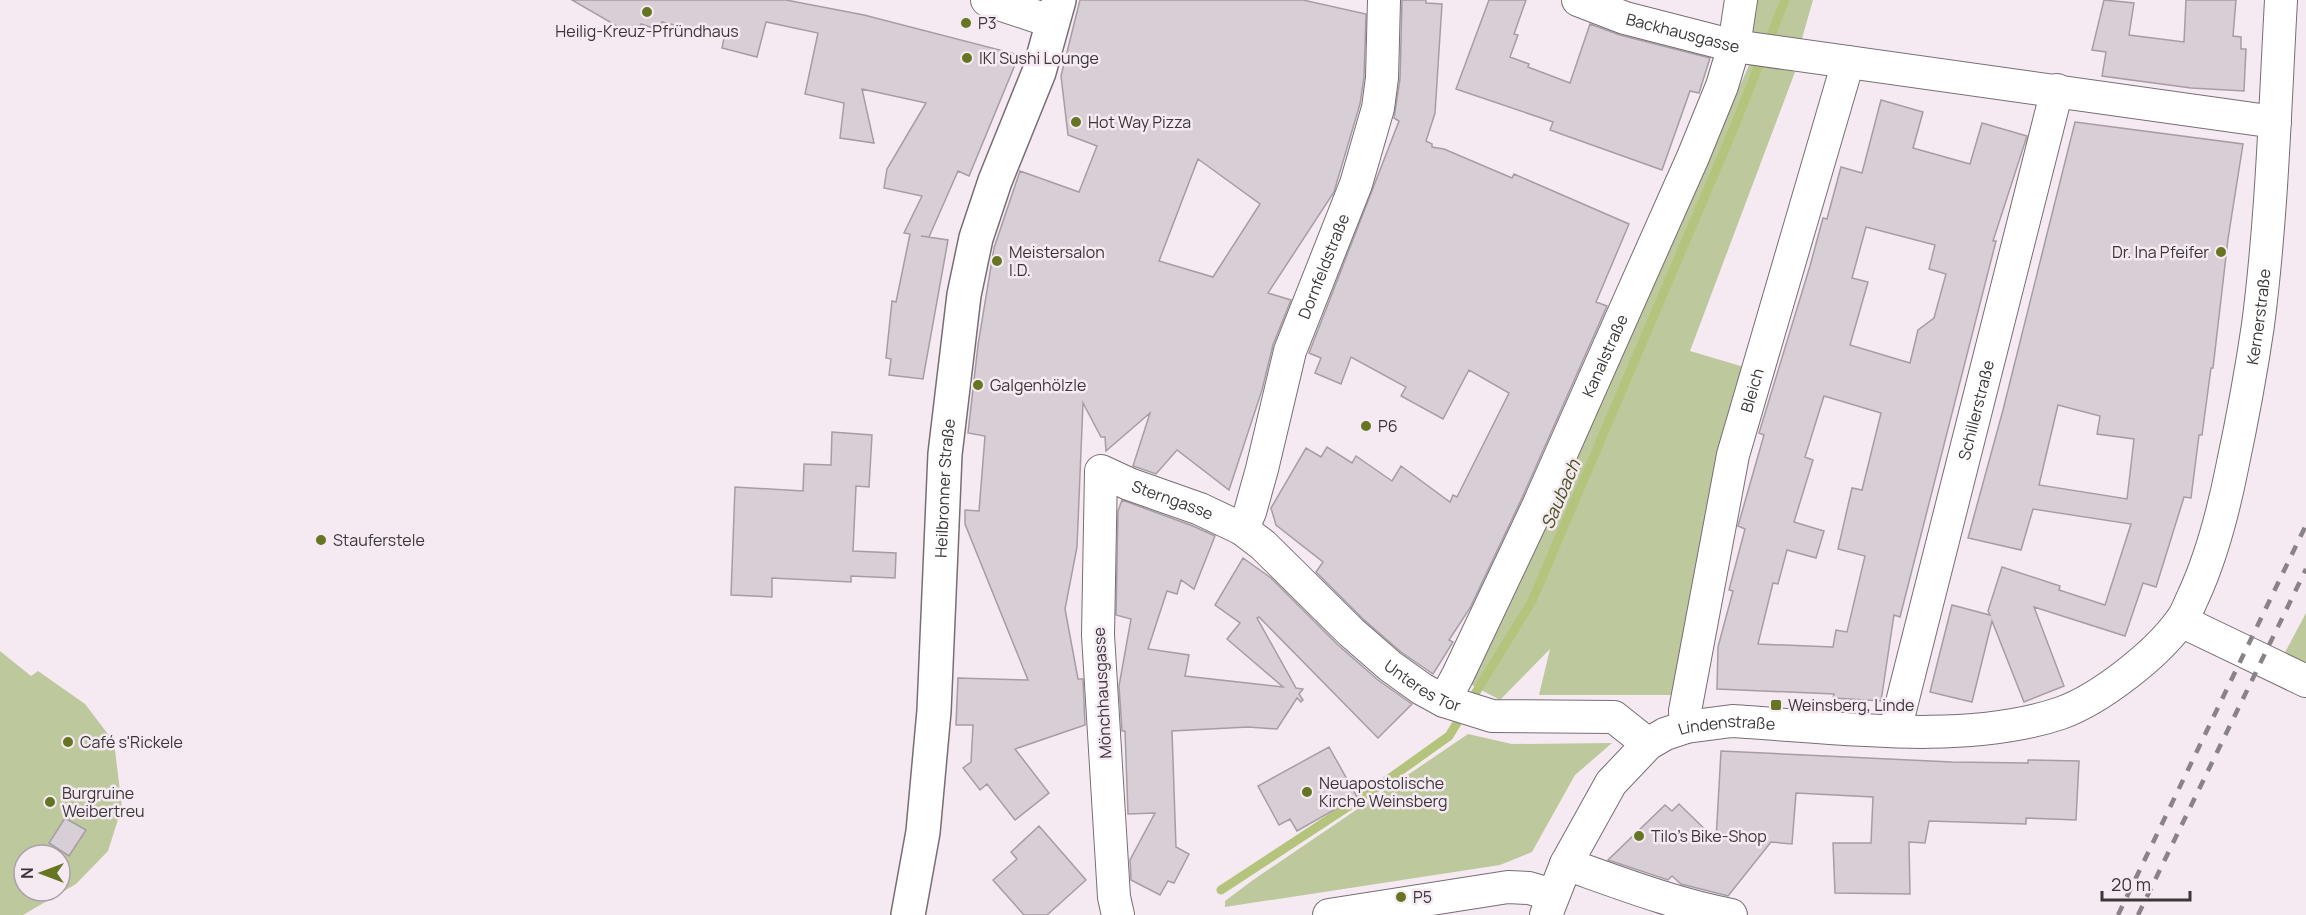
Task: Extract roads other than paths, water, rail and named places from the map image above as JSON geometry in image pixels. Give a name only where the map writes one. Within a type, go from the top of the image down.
[{"type":"street","points":[[987,0],[1056,11]]},
{"type":"street","name":"Dornfeldstraße","points":[[1242,530],[1250,512],[1262,469],[1290,351],[1356,184],[1378,108],[1382,78],[1384,0]]},
{"type":"street","name":"Backhausgasse","points":[[1578,0],[1626,18],[1744,47]]},
{"type":"street","name":"Kanalstraße","points":[[1450,704],[1458,675],[1538,506],[1685,175],[1722,86],[1744,47],[1741,0]]},
{"type":"street","name":"Kernerstraße","points":[[2181,621],[2198,584],[2220,524],[2246,402],[2258,324],[2275,122],[2281,0]]},
{"type":"street","name":"Heilbronner Straße","points":[[908,915],[916,881],[924,821],[934,711],[945,454],[964,296],[976,238],[985,209],[1039,72],[1056,11]]},
{"type":"street","points":[[1744,47],[2275,122]]},
{"type":"street","name":"Bleich","points":[[1686,727],[1685,711],[1733,455],[1848,62]]},
{"type":"street","name":"Schillerstraße","points":[[1895,730],[2057,90]]},
{"type":"street","name":"Sterngasse","points":[[1101,471],[1129,484],[1200,509],[1242,530]]},
{"type":"street","name":"Mönchhausgasse","points":[[1101,471],[1098,635],[1114,897],[1118,915]]},
{"type":"street","name":"Unteres Tor","points":[[1242,530],[1263,545],[1390,666],[1422,689],[1450,704],[1492,716],[1614,717],[1648,744]]},
{"type":"street","points":[[2181,621],[2306,681]]},
{"type":"street","name":"Lindenstraße","points":[[1329,915],[1508,887],[1529,888],[1549,905],[1566,864],[1611,783],[1648,744],[1665,734],[1705,723],[1732,721],[1895,730],[1987,729],[2022,724],[2064,712],[2112,686],[2142,662],[2181,621]]},
{"type":"street","points":[[1566,864],[1630,887],[1706,910],[1731,915]]},
{"type":"waterway","name":"Saubach","points":[[1221,890],[1372,791],[1449,736],[1532,601],[1731,135],[1785,0]]},
{"type":"railway","points":[[2118,915],[2306,525]]},
{"type":"railway","points":[[2138,915],[2306,569]]},
{"type":"place","name":"Heilig-Kreuz-Pfründhaus","points":[[647,12]]},
{"type":"place","name":"P3","points":[[966,23]]},
{"type":"place","name":"IKI Sushi Lounge","points":[[967,58]]},
{"type":"place","name":"Hot Way Pizza","points":[[1076,122]]},
{"type":"place","name":"Dr. Ina Pfeifer","points":[[2221,252]]},
{"type":"place","name":"Meistersalon I.D.","points":[[997,261]]},
{"type":"place","name":"Galgenhölzle","points":[[978,385]]},
{"type":"place","name":"P6","points":[[1366,426]]},
{"type":"place","name":"Stauferstele","points":[[321,540]]},
{"type":"place","name":"Weinsberg, Linde","points":[[1776,705]]},
{"type":"place","name":"Café s'Rickele","points":[[68,742]]},
{"type":"place","name":"Neuapostolische Kirche Weinsberg","points":[[1307,792]]},
{"type":"place","name":"Burgruine Weibertreu","points":[[50,802]]},
{"type":"place","name":"Tilo's Bike-Shop","points":[[1639,836]]},
{"type":"place","name":"P5","points":[[1401,897]]}]
